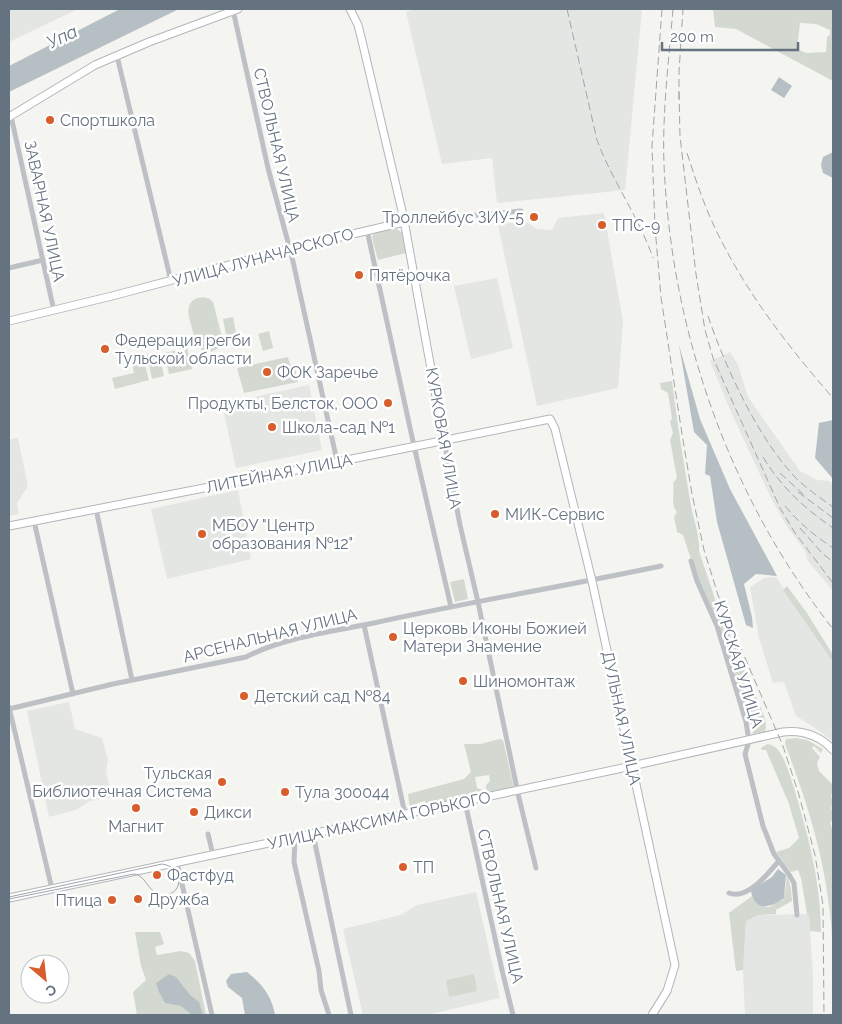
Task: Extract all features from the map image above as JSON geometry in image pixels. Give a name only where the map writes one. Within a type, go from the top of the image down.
[{"type":"main road","name":"КУРКОВАЯ УЛИЦА","points":[[350,9],[358,26],[375,91],[404,222],[444,440]]},
{"type":"main road","points":[[10,117],[94,65],[236,10]]},
{"type":"main road","name":"УЛИЦА ЛУНАЧАРСКОГО","points":[[9,321],[171,281],[289,249],[404,222]]},
{"type":"main road","name":"ЛИТЕЙНАЯ УЛИЦА","points":[[9,526],[550,419]]},
{"type":"main road","name":"ДУЛЬНАЯ УЛИЦА","points":[[550,419],[555,429],[592,581],[675,965],[667,991],[652,1015]]},
{"type":"main road","name":"УЛИЦА МАКСИМА ГОРЬКОГО","points":[[9,898],[517,791],[783,732],[801,732],[819,738],[833,750]]},
{"type":"street","points":[[354,9],[358,26]]},
{"type":"street","name":"СТВОЛЬНАЯ УЛИЦА","points":[[236,10],[268,168],[289,249],[337,461]]},
{"type":"street","points":[[118,56],[171,281]]},
{"type":"street","name":"ЗАВАРНАЯ УЛИЦА","points":[[10,117],[54,310]]},
{"type":"street","name":"УЛИЦА ЛУНАЧАРСКОГО","points":[[404,222],[521,211]]},
{"type":"street","points":[[367,230],[451,607]]},
{"type":"street","points":[[9,268],[43,260]]},
{"type":"street","name":"КУРКОВАЯ УЛИЦА","points":[[444,440],[458,516],[478,602],[517,791],[536,868]]},
{"type":"street","points":[[96,509],[132,680]]},
{"type":"street","points":[[34,520],[73,694]]},
{"type":"street","name":"КУРСКАЯ УЛИЦА","points":[[691,561],[697,581],[717,626],[746,722],[749,741],[745,754],[765,833],[778,862],[794,883],[797,914]]},
{"type":"street","name":"АРСЕНАЛЬНАЯ УЛИЦА","points":[[9,708],[246,657],[278,644],[364,625],[661,566]]},
{"type":"street","points":[[364,625],[405,814]]},
{"type":"street","points":[[9,708],[52,889]]},
{"type":"street","name":"СТВОЛЬНАЯ УЛИЦА","points":[[465,802],[502,970],[514,1015]]},
{"type":"street","points":[[208,834],[212,855]]},
{"type":"street","points":[[312,834],[352,1015]]},
{"type":"street","points":[[295,838],[294,862],[319,971],[321,990],[329,1015]]},
{"type":"street","points":[[177,862],[212,1015]]},
{"type":"street","points":[[729,893],[734,894],[753,887],[763,880],[778,862]]},
{"type":"shaded area","points":[[9,9],[78,9],[9,42]]},
{"type":"shaded area","name":"Упа","points":[[120,9],[179,9],[9,92],[9,66]]},
{"type":"shaded area","points":[[415,9],[642,9],[625,190],[497,203],[492,158],[442,164],[406,12]]},
{"type":"shaded area","points":[[713,9],[833,9],[833,81],[736,29],[715,27]],"holes":[[[800,23],[816,24],[830,30],[830,35],[827,37],[826,52],[806,53],[797,49]]]},
{"type":"shaded area","points":[[779,77],[792,86],[784,98],[771,90]]},
{"type":"shaded area","points":[[833,152],[833,178],[823,173],[821,165],[823,157]]},
{"type":"shaded area","points":[[604,213],[623,322],[618,388],[537,406],[498,225],[525,221],[537,229],[552,230],[558,218]]},
{"type":"shaded area","points":[[396,228],[402,233],[406,253],[378,260],[372,238],[373,234],[376,231]]},
{"type":"shaded area","points":[[497,278],[513,348],[471,359],[454,286]]},
{"type":"shaded area","points":[[203,297],[213,302],[222,337],[219,348],[207,352],[203,351],[197,344],[188,313],[191,302]]},
{"type":"shaded area","points":[[233,317],[238,343],[228,344],[223,319]]},
{"type":"shaded area","points":[[269,331],[273,348],[263,351],[258,334]]},
{"type":"shaded area","points":[[679,345],[700,419],[730,489],[777,576],[756,574],[744,584],[753,628],[746,625],[717,522],[710,476],[705,474],[707,445],[694,432]]},
{"type":"shaded area","points":[[187,348],[192,369],[169,374],[164,353]]},
{"type":"shaded area","points":[[159,352],[164,376],[152,379],[147,355]]},
{"type":"shaded area","points":[[730,352],[738,365],[748,397],[800,471],[817,480],[829,481],[833,485],[833,591],[808,561],[805,551],[786,525],[771,498],[731,412],[710,361]]},
{"type":"shaded area","points":[[143,357],[149,380],[115,389],[112,378],[134,373],[131,359]]},
{"type":"shaded area","name":"ФОК Заречье","points":[[288,357],[290,365],[294,364],[298,382],[244,393],[237,368]]},
{"type":"shaded area","points":[[672,381],[691,506],[699,540],[699,551],[723,623],[731,637],[731,644],[736,648],[764,716],[766,729],[764,733],[753,734],[752,725],[741,699],[728,655],[727,645],[723,641],[698,580],[683,535],[677,532],[674,517],[677,512],[673,502],[673,483],[677,478],[670,440],[673,433],[670,422],[672,418],[668,393],[661,389],[660,383]]},
{"type":"shaded area","name":"Школа-сад №1","points":[[309,385],[322,450],[236,468],[222,404]]},
{"type":"shaded area","points":[[833,420],[833,479],[815,458],[819,423]]},
{"type":"shaded area","points":[[18,438],[28,486],[17,503],[19,514],[9,516],[9,442],[11,439]]},
{"type":"shaded area","name":"МБОУ \"Центр образования №12\"","points":[[238,490],[251,559],[167,579],[151,509]]},
{"type":"shaded area","points":[[776,577],[833,662],[833,742],[796,716],[784,682],[773,683],[759,638],[750,587],[764,578]]},
{"type":"shaded area","points":[[464,579],[468,599],[455,602],[450,582]]},
{"type":"shaded area","points":[[787,586],[807,613],[833,655],[833,662],[783,590]]},
{"type":"shaded area","points":[[69,702],[75,729],[102,738],[108,760],[106,771],[112,797],[90,801],[76,810],[49,817],[27,711]]},
{"type":"shaded area","points":[[786,739],[807,740],[823,749],[821,753],[814,746],[812,748],[820,757],[817,763],[819,771],[833,785],[831,809],[833,810],[833,820],[830,822],[833,832],[833,975],[831,922],[819,849],[807,806],[785,744]]},
{"type":"shaded area","points":[[503,740],[514,788],[489,792],[486,789],[486,785],[490,781],[489,775],[475,777],[477,788],[483,790],[483,795],[426,806],[425,801],[417,803],[418,808],[410,810],[408,794],[464,779],[471,772],[464,744],[480,744]]},
{"type":"shaded area","points":[[768,744],[776,748],[783,758],[809,841],[819,895],[821,932],[810,931],[809,915],[807,914],[798,870],[791,872],[776,852],[789,848],[799,838],[789,804],[766,750],[761,750],[762,747]]},
{"type":"shaded area","points":[[778,869],[786,875],[784,898],[770,906],[760,906],[753,899],[751,892],[772,877]]},
{"type":"shaded area","points":[[787,875],[792,901],[776,910],[776,914],[759,915],[746,921],[743,970],[736,971],[729,913],[752,896],[755,901],[767,907],[783,900]]},
{"type":"shaded area","points":[[476,892],[500,998],[427,1015],[363,1015],[343,929],[401,915],[417,905]]},
{"type":"shaded area","points":[[809,914],[813,975],[813,1015],[745,1015],[743,970],[746,921],[759,915]]},
{"type":"shaded area","points":[[135,932],[160,932],[164,944],[155,947],[157,955],[181,951],[189,953],[195,961],[206,1015],[137,1015],[133,992],[146,980],[141,966]]},
{"type":"shaded area","points":[[247,972],[266,991],[274,1008],[275,1015],[245,1015],[242,998],[228,987],[226,981],[231,974]]},
{"type":"shaded area","points":[[169,974],[176,977],[190,995],[199,1002],[203,1015],[192,1015],[181,1006],[165,1003],[156,983]]},
{"type":"shaded area","points":[[474,974],[477,991],[449,997],[446,980]]},
{"type":"tram line","points":[[9,897],[162,864],[174,870],[179,880],[176,890],[165,895],[155,893],[142,878],[134,874],[9,899]]},
{"type":"railway","points":[[567,9],[597,140],[653,258]]},
{"type":"railway","points":[[662,9],[652,146],[655,227],[661,297],[682,434],[704,550],[718,595],[783,746],[799,795],[815,855],[823,905],[824,1015]]},
{"type":"railway","points":[[673,9],[665,106],[664,164],[669,227],[679,289],[693,350],[712,410],[736,468],[764,524],[796,578],[833,629]]},
{"type":"railway","points":[[679,99],[683,9]]},
{"type":"railway","points":[[679,92],[680,136],[696,274],[705,330],[713,358],[780,508],[795,533],[833,583]]},
{"type":"railway","points":[[687,153],[707,210],[733,263],[773,324],[833,398]]},
{"type":"railway","points":[[708,316],[734,381],[758,427],[772,448],[800,482],[833,507]]},
{"type":"railway","points":[[763,457],[794,496],[833,528]]},
{"type":"railway","points":[[780,473],[804,495]]},
{"type":"railway","points":[[798,492],[833,518]]},
{"type":"railway","points":[[785,506],[808,529],[833,548]]},
{"type":"railway","points":[[800,528],[822,553],[833,562]]},
{"type":"place","name":"Спортшкола","points":[[50,120]]},
{"type":"place","name":"Троллейбус ЗИУ-5","points":[[534,217]]},
{"type":"place","name":"ТПС-9","points":[[602,225]]},
{"type":"place","name":"Пятёрочка","points":[[359,275]]},
{"type":"place","name":"Федерация регби Тульской области","points":[[105,349]]},
{"type":"place","name":"ФОК Заречье","points":[[267,372]]},
{"type":"place","name":"Продукты, Белсток, ООО","points":[[388,403]]},
{"type":"place","name":"Школа-сад №1","points":[[272,427]]},
{"type":"place","name":"МИК-Сервис","points":[[495,514]]},
{"type":"place","name":"МБОУ \"Центр образования №12\"","points":[[202,534]]},
{"type":"place","name":"Церковь Иконы Божией Матери Знамение","points":[[393,637]]},
{"type":"place","name":"Шиномонтаж","points":[[463,681]]},
{"type":"place","name":"Детский сад №84","points":[[244,696]]},
{"type":"place","name":"Тульская Библиотечная Система","points":[[222,782]]},
{"type":"place","name":"Тула 300044","points":[[285,792]]},
{"type":"place","name":"Магнит","points":[[136,808]]},
{"type":"place","name":"Дикси","points":[[194,812]]},
{"type":"place","name":"ТП","points":[[403,867]]},
{"type":"place","name":"Фастфуд","points":[[157,875]]},
{"type":"place","name":"Дружба","points":[[138,899]]},
{"type":"place","name":"Птица","points":[[112,900]]}]
